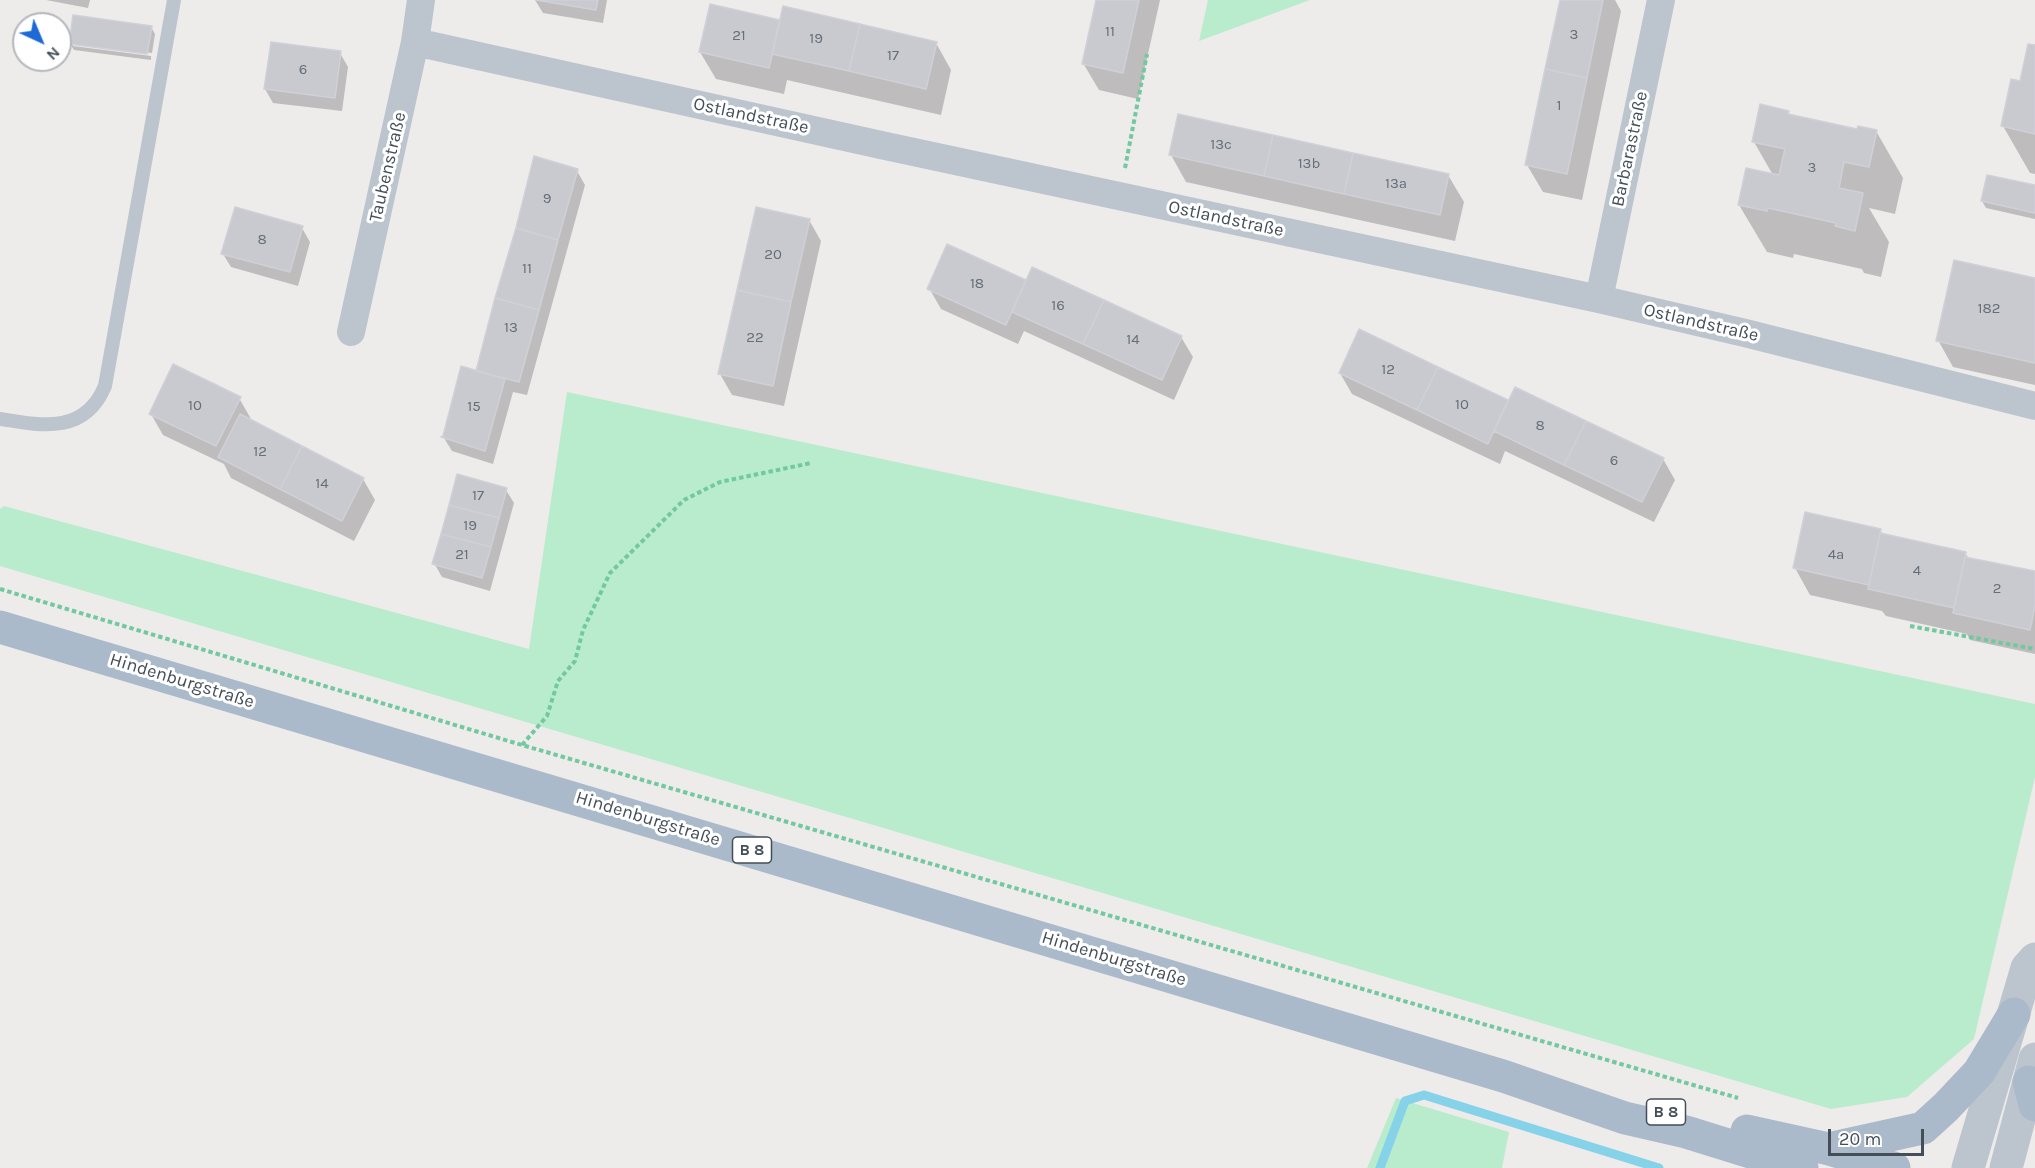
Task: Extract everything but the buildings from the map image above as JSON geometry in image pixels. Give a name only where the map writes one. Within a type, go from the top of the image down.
[{"type":"main road","name":"Hindenburgstraße","points":[[0,627],[1503,1076],[1625,1118],[1686,1132],[1802,1168]]},
{"type":"main road","points":[[1829,1149],[1923,1128],[1979,1072],[2014,1014]]},
{"type":"main road","name":"Hindenburgstraße","points":[[1503,1076],[1829,1149],[1894,1168]]},
{"type":"street","name":"Taubenstraße","points":[[351,332],[415,42],[421,0]]},
{"type":"street","name":"Barbarastraße","points":[[1599,299],[1661,0]]},
{"type":"street","name":"Ostlandstraße","points":[[415,42],[1599,299],[2035,406]]},
{"type":"street","points":[[1968,1168],[2027,968],[2035,959]]},
{"type":"street","points":[[2006,1168],[2033,1082]]},
{"type":"lane","points":[[0,419],[23,423],[71,422],[86,413],[100,398],[105,386],[174,0]]},
{"type":"path","points":[[1120,196],[1147,54]]},
{"type":"path","points":[[522,745],[547,716],[558,681],[575,661],[583,630],[610,573],[684,500],[720,482],[811,463]]},
{"type":"path","points":[[0,589],[522,745],[1742,1100]]},
{"type":"path","points":[[1910,626],[2035,649]]},
{"type":"green space","points":[[1208,0],[1310,0],[1199,41]]},
{"type":"green space","points":[[567,392],[2035,704],[2035,777],[1974,1039],[1907,1097],[1831,1109],[0,566],[0,509],[4,506],[529,649]]},
{"type":"green space","points":[[1396,1098],[1509,1132],[1502,1168],[1367,1168]]},
{"type":"waterway","points":[[1380,1168],[1405,1101],[1424,1095],[1659,1168]]}]
